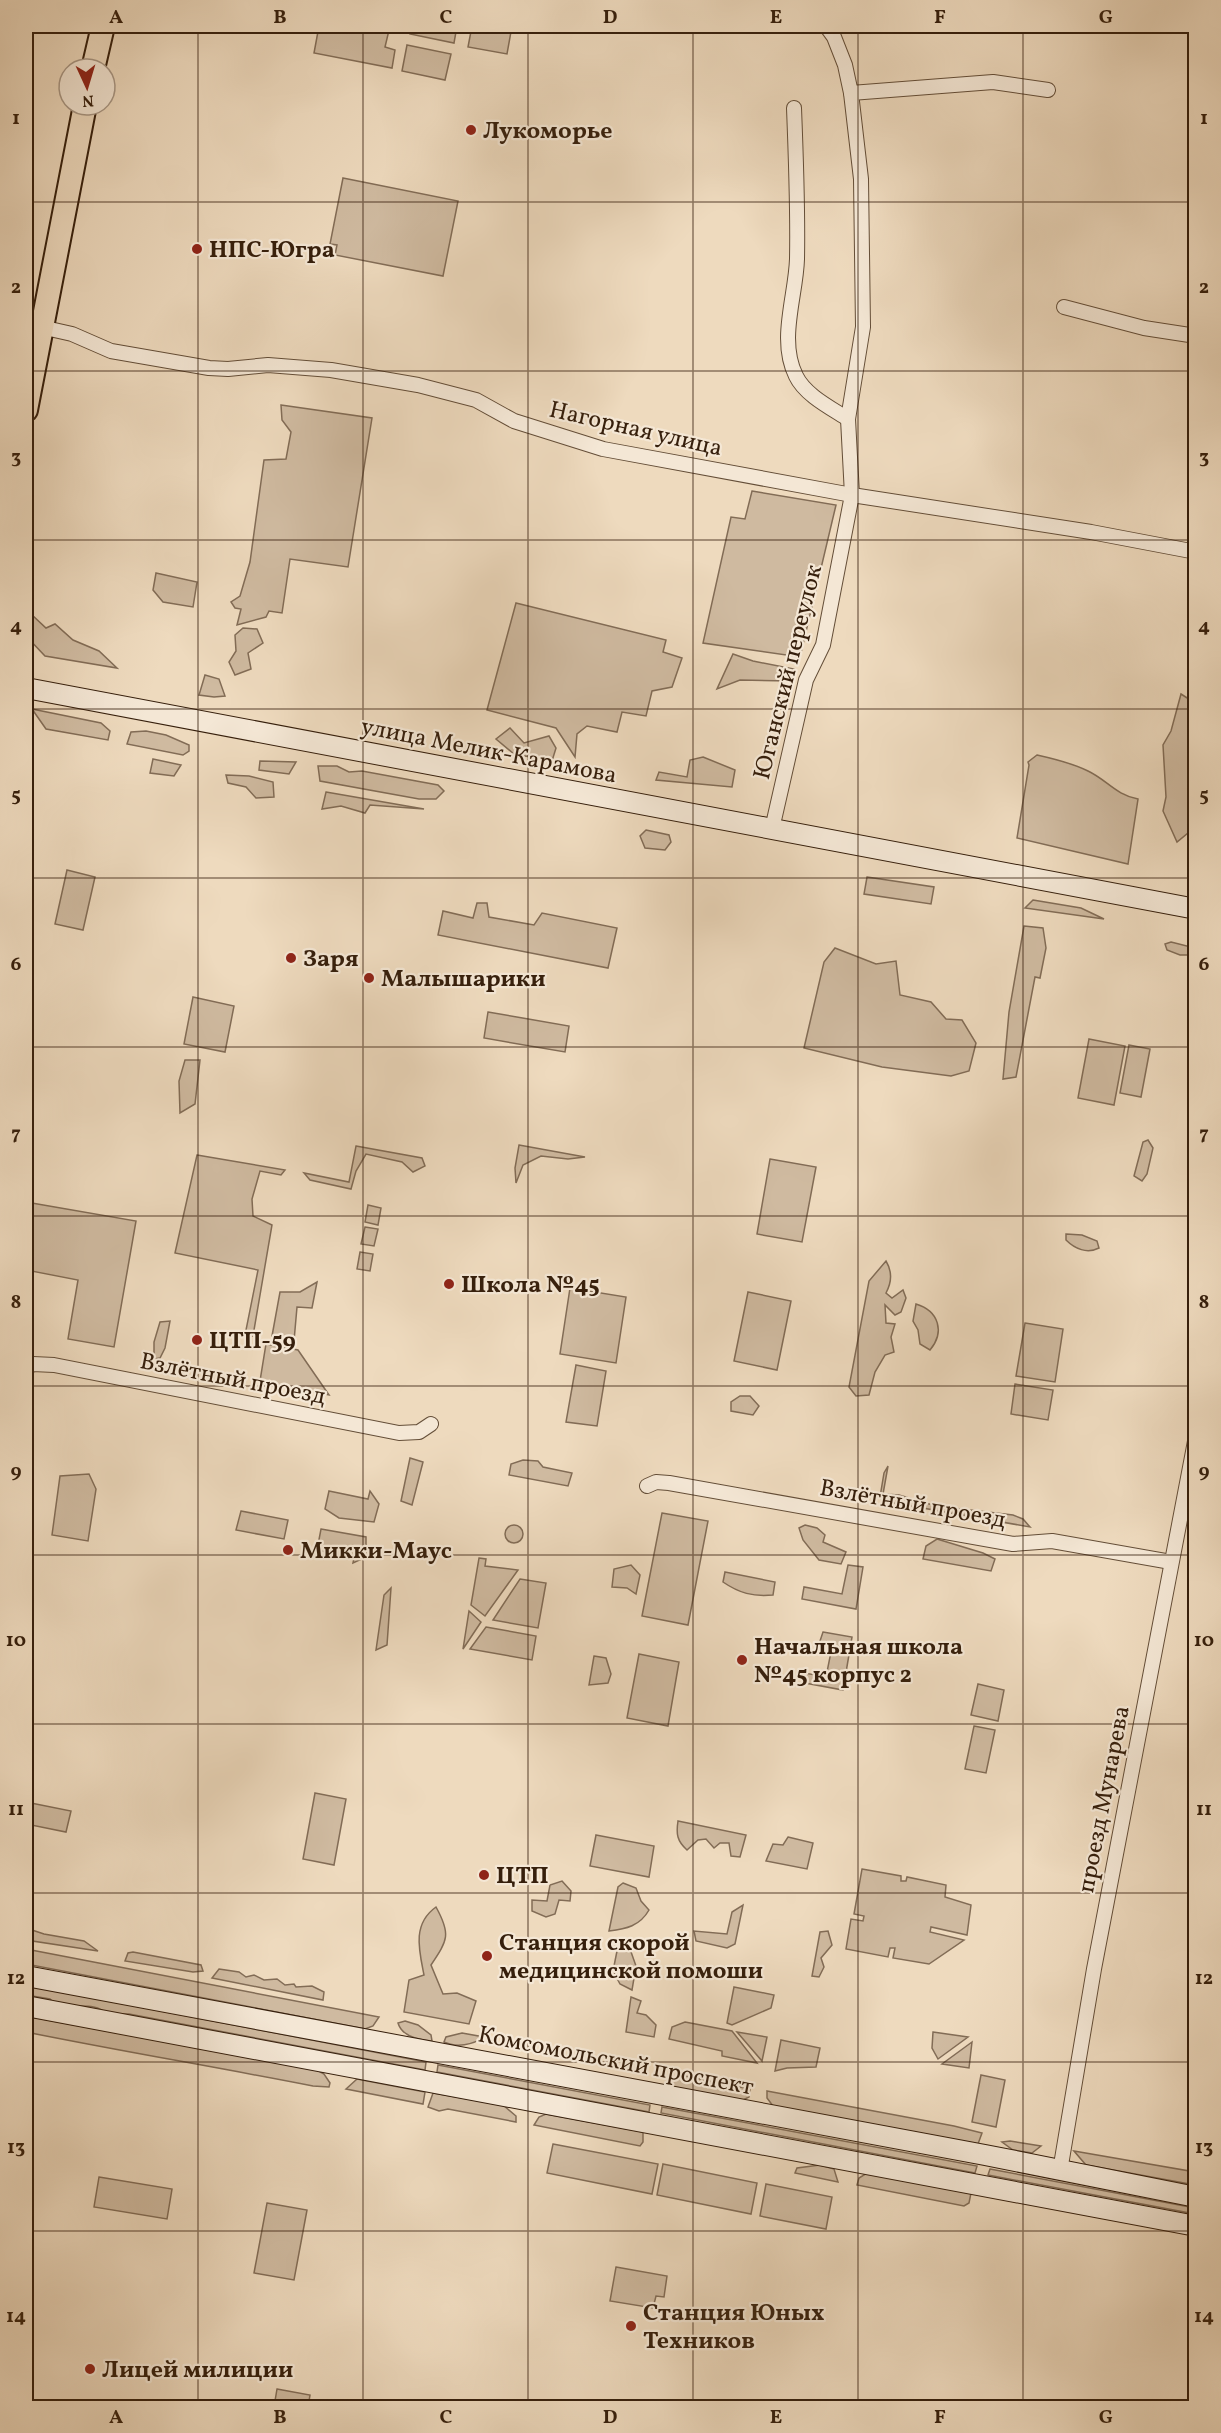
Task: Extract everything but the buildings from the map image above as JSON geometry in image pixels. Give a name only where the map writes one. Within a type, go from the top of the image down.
[{"type":"main road","points":[[96,57],[103,26]]},
{"type":"main road","points":[[26,410],[35,337],[82,117]]},
{"type":"main road","name":"улица Мелик-Карамова","points":[[26,688],[1196,909]]},
{"type":"main road","name":"Комсомольский проспект","points":[[26,1976],[985,2155],[1196,2198]]},
{"type":"main road","points":[[26,2006],[1196,2226]]},
{"type":"street","name":"Юганский переулок","points":[[772,829],[806,680],[823,645],[852,495],[848,419],[863,327],[861,179],[851,93],[840,50],[826,26]]},
{"type":"street","points":[[851,93],[993,82],[1048,90]]},
{"type":"street","points":[[794,108],[797,261],[788,337],[790,358],[796,378],[813,395],[848,419]]},
{"type":"street","points":[[1064,307],[1144,328],[1196,336]]},
{"type":"street","name":"Нагорная улица","points":[[35,337],[72,334],[111,351],[209,368],[228,369],[268,365],[320,369],[418,386],[476,400],[514,421],[603,449],[852,495],[1091,532],[1196,552]]},
{"type":"street","name":"Взлётный проезд","points":[[26,1368],[33,1364],[54,1365],[399,1433],[418,1432],[431,1424]]},
{"type":"street","name":"проезд Мунарева","points":[[1060,2171],[1094,1969],[1196,1436]]},
{"type":"street","name":"Взлётный проезд","points":[[647,1485],[669,1482],[1012,1544],[1052,1541],[1171,1562]]},
{"type":"shaded area","points":[[319,26],[390,26],[385,47],[395,50],[392,68],[314,53]]},
{"type":"shaded area","points":[[412,26],[457,26],[454,43],[410,34]]},
{"type":"shaded area","points":[[472,26],[512,26],[507,54],[468,47]]},
{"type":"shaded area","points":[[407,45],[451,54],[445,80],[402,71]]},
{"type":"shaded area","points":[[343,178],[458,201],[443,276],[335,255],[337,245],[330,244]]},
{"type":"shaded area","points":[[281,405],[372,418],[348,567],[290,559],[282,613],[269,611],[266,617],[237,625],[241,609],[235,608],[231,602],[240,596],[250,562],[264,460],[286,459],[291,432],[282,420]]},
{"type":"shaded area","points":[[752,491],[836,505],[800,657],[703,643],[731,517],[745,519]]},
{"type":"shaded area","points":[[156,573],[197,582],[193,607],[163,602],[153,590]]},
{"type":"shaded area","points":[[516,603],[666,640],[663,652],[682,658],[672,687],[652,691],[646,716],[622,712],[617,732],[587,726],[577,734],[575,757],[556,728],[487,710]]},
{"type":"shaded area","points":[[31,614],[46,628],[55,624],[73,640],[99,651],[117,668],[45,656],[27,637]]},
{"type":"shaded area","points":[[243,628],[257,629],[263,643],[248,653],[251,669],[235,675],[229,662],[236,651],[235,635]]},
{"type":"shaded area","points":[[733,654],[753,661],[794,669],[790,681],[740,680],[717,689]]},
{"type":"shaded area","points":[[205,675],[219,679],[225,696],[199,695]]},
{"type":"shaded area","points":[[1181,694],[1195,703],[1196,822],[1194,828],[1177,842],[1163,811],[1166,797],[1163,745],[1171,731]]},
{"type":"shaded area","points":[[32,709],[101,723],[110,731],[108,740],[46,729]]},
{"type":"shaded area","points":[[510,728],[524,743],[549,736],[556,748],[552,761],[514,754],[496,739]]},
{"type":"shaded area","points":[[146,731],[166,735],[189,745],[189,751],[183,755],[127,744],[131,732]]},
{"type":"shaded area","points":[[1037,755],[1082,768],[1118,791],[1138,799],[1128,864],[1017,838],[1028,762]]},
{"type":"shaded area","points":[[703,757],[735,770],[732,787],[656,780],[659,772],[687,777],[690,760]]},
{"type":"shaded area","points":[[153,759],[181,765],[174,776],[150,773]]},
{"type":"shaded area","points":[[260,761],[296,762],[289,774],[259,770]]},
{"type":"shaded area","points":[[318,766],[337,766],[349,772],[362,771],[438,785],[444,791],[436,799],[419,799],[320,781]]},
{"type":"shaded area","points":[[226,775],[249,776],[273,782],[274,797],[256,798],[246,787],[228,783]]},
{"type":"shaded area","points":[[326,792],[424,809],[370,805],[365,813],[341,806],[322,809]]},
{"type":"shaded area","points":[[646,830],[669,835],[671,842],[665,850],[645,848],[640,836]]},
{"type":"shaded area","points":[[67,870],[95,877],[83,930],[55,924]]},
{"type":"shaded area","points":[[867,877],[934,887],[931,904],[864,894]]},
{"type":"shaded area","points":[[1033,900],[1081,908],[1104,919],[1025,908]]},
{"type":"shaded area","points":[[477,903],[487,903],[489,917],[534,925],[542,913],[617,928],[608,968],[438,935],[443,911],[473,918]]},
{"type":"shaded area","points":[[1024,926],[1043,928],[1046,948],[1040,978],[1035,977],[1016,1077],[1003,1079],[1009,1012]]},
{"type":"shaded area","points":[[1171,942],[1195,948],[1195,962],[1191,955],[1180,955],[1167,950],[1165,944]]},
{"type":"shaded area","points":[[835,948],[876,964],[896,961],[900,995],[931,1002],[946,1019],[962,1020],[976,1043],[969,1071],[951,1076],[882,1067],[804,1048],[824,962]]},
{"type":"shaded area","points":[[193,997],[234,1006],[225,1052],[184,1044]]},
{"type":"shaded area","points":[[488,1012],[569,1026],[565,1052],[484,1038]]},
{"type":"shaded area","points":[[1089,1039],[1125,1046],[1114,1105],[1078,1098]]},
{"type":"shaded area","points":[[1129,1045],[1150,1049],[1141,1097],[1120,1093]]},
{"type":"shaded area","points":[[185,1060],[200,1060],[195,1104],[180,1113],[179,1081]]},
{"type":"shaded area","points":[[1148,1140],[1153,1148],[1147,1174],[1142,1181],[1134,1176],[1143,1142]]},
{"type":"shaded area","points":[[519,1145],[585,1157],[568,1159],[541,1156],[523,1165],[516,1183],[515,1168]]},
{"type":"shaded area","points":[[356,1146],[422,1158],[425,1166],[413,1172],[402,1162],[366,1154],[356,1171],[351,1189],[310,1180],[304,1173],[349,1182]]},
{"type":"shaded area","points":[[197,1155],[285,1170],[281,1175],[260,1171],[252,1199],[253,1216],[272,1225],[253,1336],[245,1335],[258,1270],[175,1253]]},
{"type":"shaded area","points":[[770,1159],[816,1167],[802,1242],[757,1234]]},
{"type":"shaded area","points":[[26,1202],[136,1221],[114,1347],[68,1339],[78,1280],[26,1270]]},
{"type":"shaded area","points":[[368,1205],[381,1208],[378,1225],[365,1222]]},
{"type":"shaded area","points":[[365,1227],[378,1229],[374,1246],[361,1244]]},
{"type":"shaded area","points":[[1066,1234],[1082,1235],[1097,1241],[1099,1248],[1090,1251],[1077,1248],[1066,1240]]},
{"type":"shaded area","points":[[360,1252],[373,1254],[370,1271],[357,1269]]},
{"type":"shaded area","points":[[886,1261],[890,1277],[886,1293],[892,1298],[903,1290],[906,1298],[901,1312],[895,1315],[885,1305],[886,1323],[895,1324],[891,1337],[894,1352],[885,1355],[875,1372],[869,1395],[856,1396],[849,1387],[869,1281]]},
{"type":"shaded area","points":[[317,1282],[312,1308],[297,1307],[294,1341],[272,1336],[280,1292],[300,1292]]},
{"type":"shaded area","points":[[570,1288],[626,1297],[616,1363],[560,1354]]},
{"type":"shaded area","points":[[748,1292],[791,1301],[777,1370],[734,1361]]},
{"type":"shaded area","points":[[916,1304],[930,1312],[937,1323],[937,1336],[930,1350],[920,1344],[918,1330],[913,1321]]},
{"type":"shaded area","points":[[170,1321],[165,1348],[160,1358],[154,1359],[154,1342],[160,1322]]},
{"type":"shaded area","points":[[1025,1323],[1063,1329],[1055,1382],[1016,1376]]},
{"type":"shaded area","points":[[266,1344],[298,1350],[329,1395],[260,1381]]},
{"type":"shaded area","points":[[576,1365],[606,1371],[597,1426],[566,1422]]},
{"type":"shaded area","points":[[1015,1384],[1053,1390],[1048,1420],[1011,1414]]},
{"type":"shaded area","points":[[740,1396],[750,1396],[759,1406],[753,1415],[731,1411],[731,1402]]},
{"type":"shaded area","points":[[410,1458],[423,1462],[412,1505],[401,1501]]},
{"type":"shaded area","points":[[523,1460],[538,1461],[543,1467],[572,1473],[568,1486],[509,1475],[511,1464]]},
{"type":"shaded area","points":[[888,1466],[883,1494],[899,1495],[936,1506],[1013,1515],[1023,1519],[1030,1527],[883,1501],[880,1497],[884,1473]]},
{"type":"shaded area","points":[[89,1474],[96,1489],[88,1541],[52,1535],[60,1476]]},
{"type":"shaded area","points":[[329,1491],[368,1499],[370,1491],[379,1504],[374,1522],[339,1518],[325,1509]]},
{"type":"shaded area","points":[[241,1511],[288,1520],[284,1539],[236,1530]]},
{"type":"shaded area","points":[[662,1513],[708,1521],[688,1625],[642,1616]]},
{"type":"shaded area","points":[[514,1525],[520,1528],[523,1534],[520,1540],[514,1543],[508,1540],[505,1534],[508,1528]]},
{"type":"shaded area","points":[[805,1525],[817,1528],[825,1535],[823,1542],[846,1552],[841,1564],[819,1560],[803,1540],[799,1528]]},
{"type":"shaded area","points":[[321,1529],[366,1537],[366,1557],[353,1563],[354,1558],[317,1550]]},
{"type":"shaded area","points":[[937,1539],[995,1559],[991,1571],[923,1559],[926,1546]]},
{"type":"shaded area","points":[[479,1558],[486,1559],[485,1566],[518,1570],[485,1616],[471,1605]]},
{"type":"shaded area","points":[[631,1565],[640,1575],[636,1594],[627,1588],[612,1587],[614,1569]]},
{"type":"shaded area","points":[[848,1565],[863,1567],[856,1609],[802,1599],[804,1587],[842,1594]]},
{"type":"shaded area","points":[[725,1572],[775,1582],[773,1595],[753,1595],[735,1589],[723,1582]]},
{"type":"shaded area","points":[[520,1579],[546,1583],[538,1628],[493,1620]]},
{"type":"shaded area","points":[[391,1588],[387,1645],[376,1650],[384,1595]]},
{"type":"shaded area","points":[[469,1611],[481,1622],[463,1649]]},
{"type":"shaded area","points":[[486,1627],[536,1636],[532,1660],[470,1649]]},
{"type":"shaded area","points":[[823,1632],[852,1637],[843,1690],[805,1683],[799,1672],[826,1677],[832,1647],[819,1644]]},
{"type":"shaded area","points":[[639,1654],[679,1662],[668,1726],[627,1718]]},
{"type":"shaded area","points":[[594,1656],[606,1658],[611,1674],[608,1683],[589,1685]]},
{"type":"shaded area","points":[[978,1684],[1004,1690],[998,1721],[971,1715]]},
{"type":"shaded area","points":[[974,1726],[995,1730],[986,1773],[965,1769]]},
{"type":"shaded area","points":[[315,1793],[346,1799],[334,1865],[303,1859]]},
{"type":"shaded area","points":[[26,1802],[71,1811],[66,1832],[26,1824]]},
{"type":"shaded area","points":[[678,1821],[746,1835],[740,1857],[731,1856],[729,1843],[720,1843],[714,1848],[706,1839],[698,1840],[687,1850],[678,1837]]},
{"type":"shaded area","points":[[596,1835],[654,1846],[649,1877],[590,1866]]},
{"type":"shaded area","points":[[788,1837],[813,1843],[807,1869],[766,1861],[773,1844],[783,1845]]},
{"type":"shaded area","points":[[862,1869],[901,1876],[901,1881],[906,1881],[907,1877],[946,1885],[945,1897],[971,1905],[967,1935],[931,1927],[930,1932],[964,1940],[929,1964],[893,1958],[895,1948],[890,1948],[888,1957],[846,1949],[851,1919],[863,1921],[864,1916],[854,1914]]},
{"type":"shaded area","points":[[562,1881],[571,1891],[570,1901],[559,1900],[555,1914],[546,1917],[532,1911],[532,1900],[547,1901],[550,1885]]},
{"type":"shaded area","points":[[623,1883],[636,1888],[641,1901],[649,1910],[632,1926],[609,1931],[618,1887]]},
{"type":"shaded area","points":[[743,1905],[735,1944],[727,1948],[696,1941],[694,1931],[727,1934],[732,1912]]},
{"type":"shaded area","points":[[436,1907],[444,1924],[446,1937],[431,1965],[443,1994],[457,1993],[476,2001],[469,2024],[404,2012],[409,1980],[424,1975],[419,1947],[420,1929],[428,1914]]},
{"type":"shaded area","points":[[26,1928],[44,1934],[84,1941],[98,1951],[26,1940]]},
{"type":"shaded area","points":[[828,1931],[832,1945],[821,1958],[824,1967],[819,1977],[812,1976],[820,1932]]},
{"type":"shaded area","points":[[26,1949],[379,2017],[373,2026],[365,2029],[26,1964]]},
{"type":"shaded area","points":[[630,1949],[636,1966],[632,1990],[620,1984],[613,1971],[617,1951]]},
{"type":"shaded area","points":[[128,1953],[201,1965],[203,1971],[193,1972],[125,1961]]},
{"type":"shaded area","points":[[219,1969],[239,1972],[246,1977],[254,1975],[264,1980],[277,1979],[285,1985],[312,1986],[324,1992],[323,2000],[212,1978]]},
{"type":"shaded area","points":[[26,1985],[426,2062],[425,2070],[129,2014],[107,2014],[94,2007],[63,2005],[50,1999],[26,1995]]},
{"type":"shaded area","points":[[734,1987],[774,1995],[771,2008],[732,2025],[727,2023]]},
{"type":"shaded area","points":[[631,1997],[641,2001],[637,2013],[646,2015],[656,2025],[654,2037],[626,2032]]},
{"type":"shaded area","points":[[26,2016],[317,2070],[324,2074],[330,2083],[329,2087],[313,2086],[26,2032]]},
{"type":"shaded area","points":[[405,2021],[418,2025],[431,2035],[432,2041],[407,2035],[398,2023]]},
{"type":"shaded area","points":[[685,2022],[732,2031],[757,2063],[722,2056],[722,2051],[669,2039],[672,2027]]},
{"type":"shaded area","points":[[737,2032],[767,2037],[762,2061]]},
{"type":"shaded area","points":[[933,2032],[968,2037],[938,2059],[932,2048]]},
{"type":"shaded area","points":[[462,2033],[484,2037],[464,2045],[444,2042],[446,2037]]},
{"type":"shaded area","points":[[781,2040],[820,2048],[816,2067],[787,2068],[775,2071]]},
{"type":"shaded area","points":[[972,2042],[969,2068],[942,2064]]},
{"type":"shaded area","points":[[438,2065],[650,2105],[649,2112],[437,2072]]},
{"type":"shaded area","points":[[680,2075],[750,2089],[749,2097],[741,2101],[665,2086],[670,2080]]},
{"type":"shaded area","points":[[981,2075],[1005,2080],[996,2127],[972,2122]]},
{"type":"shaded area","points":[[357,2079],[425,2092],[423,2104],[346,2089]]},
{"type":"shaded area","points":[[767,2091],[982,2133],[978,2144],[773,2106],[767,2098]]},
{"type":"shaded area","points":[[433,2093],[503,2105],[516,2116],[516,2122],[448,2109],[439,2111],[428,2107]]},
{"type":"shaded area","points":[[662,2107],[977,2166],[975,2173],[661,2113]]},
{"type":"shaded area","points":[[546,2114],[643,2132],[643,2142],[640,2146],[534,2125],[539,2117]]},
{"type":"shaded area","points":[[1010,2141],[1041,2146],[1032,2153],[1013,2150],[1002,2142]]},
{"type":"shaded area","points":[[553,2144],[658,2164],[652,2194],[547,2173]]},
{"type":"shaded area","points":[[1074,2151],[1195,2172],[1195,2185],[1086,2165]]},
{"type":"shaded area","points":[[663,2164],[757,2183],[751,2214],[657,2195]]},
{"type":"shaded area","points":[[820,2165],[834,2169],[838,2182],[795,2173],[797,2168]]},
{"type":"shaded area","points":[[990,2169],[1195,2208],[1195,2214],[988,2175]]},
{"type":"shaded area","points":[[867,2173],[971,2193],[969,2203],[964,2206],[857,2185],[859,2178]]},
{"type":"shaded area","points":[[99,2177],[172,2189],[167,2219],[94,2207]]},
{"type":"shaded area","points":[[766,2184],[832,2197],[826,2229],[760,2216]]},
{"type":"shaded area","points":[[267,2203],[307,2210],[294,2280],[254,2273]]},
{"type":"shaded area","points":[[616,2267],[667,2276],[664,2297],[656,2296],[653,2308],[610,2301]]},
{"type":"shaded area","points":[[277,2389],[310,2395],[308,2407],[274,2407]]},
{"type":"place","name":"Лукоморье","points":[[471,130]]},
{"type":"place","name":"НПС-Югра","points":[[197,249]]},
{"type":"place","name":"Заря","points":[[291,958]]},
{"type":"place","name":"Малышарики","points":[[369,978]]},
{"type":"place","name":"Школа №45","points":[[449,1284]]},
{"type":"place","name":"ЦТП-59","points":[[197,1340]]},
{"type":"place","name":"Микки-Маус","points":[[288,1550]]},
{"type":"place","name":"Начальная школа №45 корпус 2","points":[[742,1660]]},
{"type":"place","name":"ЦТП","points":[[484,1875]]},
{"type":"place","name":"Cтанция скорой медицинской помоши","points":[[487,1956]]},
{"type":"place","name":"Станция Юных Техников","points":[[631,2326]]},
{"type":"place","name":"Лицей милиции","points":[[90,2369]]}]
